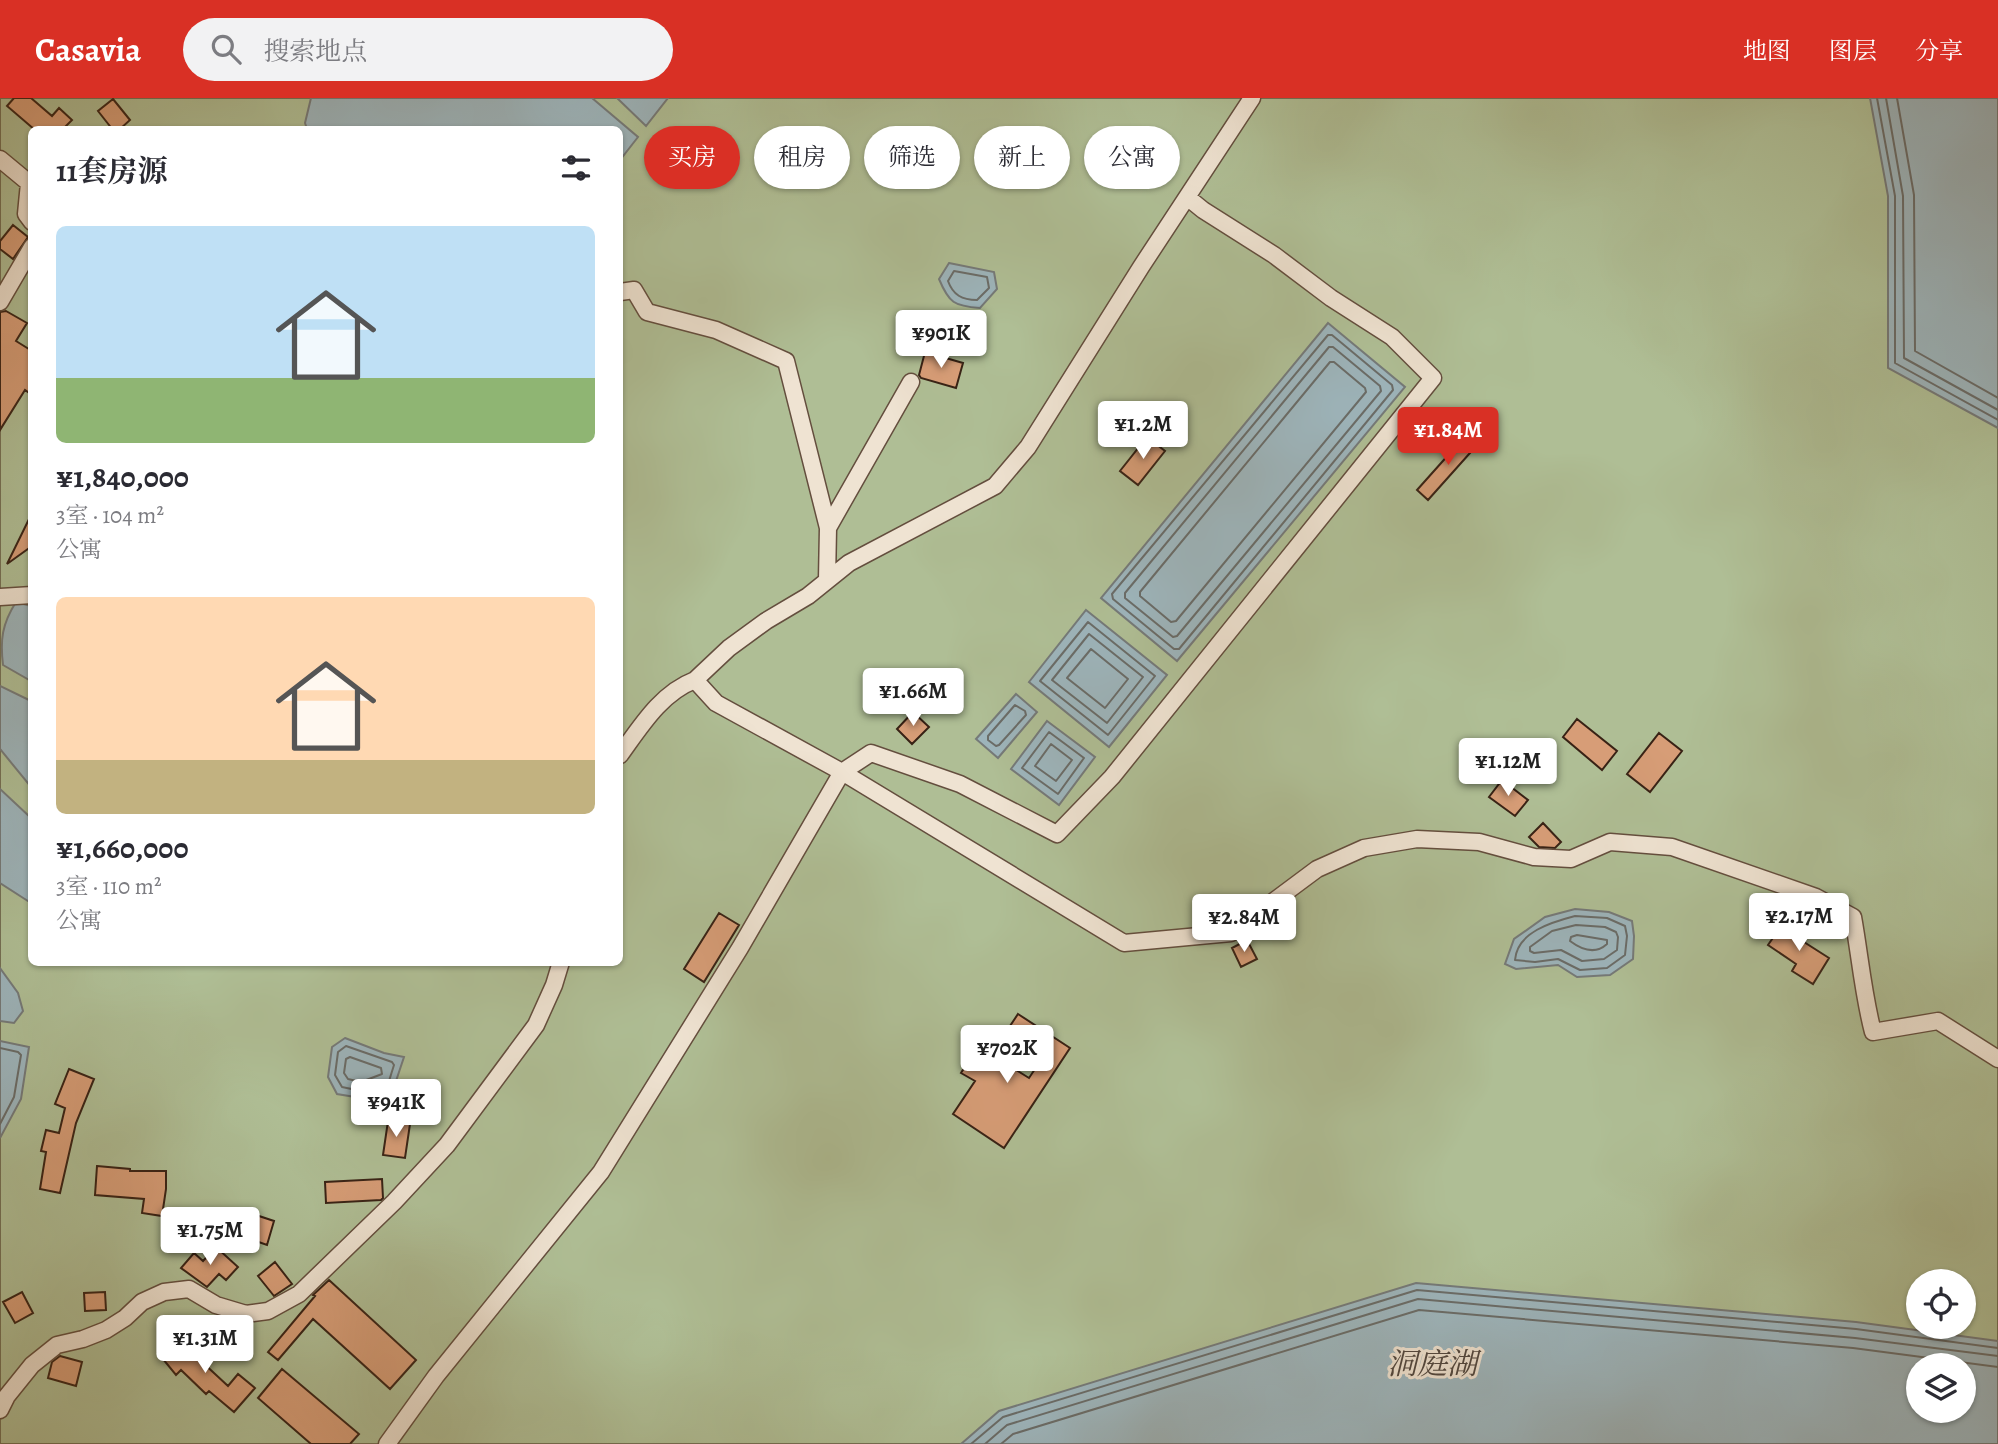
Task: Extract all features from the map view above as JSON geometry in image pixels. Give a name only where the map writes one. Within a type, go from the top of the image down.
[{"type":"street","points":[[623,751],[649,715],[677,687],[695,680],[729,648],[766,621],[808,596],[849,563],[995,486],[1028,447],[1252,98]]},
{"type":"street","points":[[0,159],[28,182]]},
{"type":"street","points":[[28,193],[28,217]]},
{"type":"street","points":[[387,1444],[436,1376],[601,1172],[740,948],[842,772],[871,753],[960,784],[1057,834],[1112,777],[1433,378],[1392,337],[1187,197]]},
{"type":"street","points":[[0,302],[28,254]]},
{"type":"street","points":[[623,292],[634,290],[647,312],[716,330],[786,361],[828,528],[827,580]]},
{"type":"street","points":[[828,528],[911,382]]},
{"type":"street","points":[[0,597],[28,595]]},
{"type":"street","points":[[695,680],[716,703],[842,772],[1124,943],[1231,933],[1317,869],[1364,848],[1417,839],[1479,842],[1534,858],[1572,859],[1610,842],[1672,846],[1816,897],[1853,918],[1865,1002],[1873,1032],[1938,1021],[1998,1059]]},
{"type":"street","points":[[0,1410],[7,1396],[32,1365],[57,1345],[106,1330],[125,1318],[142,1301],[164,1292],[189,1289],[216,1305],[246,1314],[268,1311],[299,1294],[394,1202],[447,1145],[536,1025],[560,966]]},
{"type":"green space","points":[[0,98],[1998,98],[1998,1444],[0,1444]]},
{"type":"water","points":[[311,98],[592,98],[638,137],[623,156],[623,126],[306,126]]},
{"type":"water","points":[[617,98],[668,98],[646,126]]},
{"type":"water","points":[[1870,98],[1998,98],[1998,428],[1888,368],[1888,196]]},
{"type":"water","points":[[949,263],[994,272],[997,289],[980,308],[958,304],[946,293],[939,279]]},
{"type":"water","points":[[1328,323],[1405,387],[1177,661],[1101,598]]},
{"type":"water","points":[[16,602],[28,605],[28,679],[3,665],[3,632]]},
{"type":"water","points":[[1086,610],[1167,675],[1109,747],[1029,682]]},
{"type":"water","points":[[0,686],[28,700],[28,783],[0,749]]},
{"type":"water","points":[[1016,694],[1037,712],[998,758],[976,739]]},
{"type":"water","points":[[1047,721],[1095,757],[1059,805],[1011,769]]},
{"type":"water","points":[[0,789],[28,815],[28,901],[0,883]]},
{"type":"water","points":[[1575,909],[1609,912],[1632,921],[1633,959],[1610,975],[1577,977],[1558,965],[1516,969],[1505,964],[1514,939],[1545,917]]},
{"type":"water","points":[[0,968],[18,993],[23,1011],[14,1023],[0,1021]]},
{"type":"water","points":[[345,1038],[384,1053],[404,1057],[394,1087],[361,1098],[337,1094],[328,1077],[332,1047]]},
{"type":"water","points":[[0,1041],[29,1047],[21,1099],[0,1138]]},
{"type":"water","name":"洞庭湖","points":[[1416,1283],[1856,1322],[1906,1329],[1906,1339],[1976,1338],[1998,1341],[1998,1444],[961,1444],[999,1411]]},
{"type":"building","points":[[14,98],[31,98],[52,116],[59,108],[72,120],[66,126],[30,126],[7,106]]},
{"type":"building","points":[[113,99],[130,120],[123,126],[110,126],[98,111]]},
{"type":"building","points":[[13,225],[28,237],[13,259],[0,249],[0,241]]},
{"type":"building","points":[[6,311],[27,323],[16,341],[28,348],[28,392],[25,390],[0,430],[0,312]]},
{"type":"building","points":[[925,352],[963,363],[956,388],[921,378],[919,375]]},
{"type":"building","points":[[1467,434],[1478,444],[1428,500],[1417,490]]},
{"type":"building","points":[[1147,437],[1165,451],[1138,485],[1120,471]]},
{"type":"building","points":[[28,521],[28,549],[7,564]]},
{"type":"building","points":[[913,712],[929,727],[912,744],[897,729]]},
{"type":"building","points":[[1577,719],[1617,751],[1602,770],[1563,737]]},
{"type":"building","points":[[1659,733],[1682,751],[1650,792],[1627,774]]},
{"type":"building","points":[[1502,780],[1528,800],[1515,816],[1489,797]]},
{"type":"building","points":[[1543,823],[1561,842],[1555,848],[1539,847],[1529,837]]},
{"type":"building","points":[[719,913],[739,925],[704,982],[684,969]]},
{"type":"building","points":[[1784,922],[1807,938],[1804,942],[1829,958],[1813,984],[1792,971],[1796,964],[1768,945]]},
{"type":"building","points":[[1247,940],[1257,959],[1241,967],[1232,948]]},
{"type":"building","points":[[1018,1014],[1070,1048],[1004,1148],[953,1114],[975,1081],[961,1073],[978,1046],[1029,1078],[1045,1054],[1008,1029]]},
{"type":"building","points":[[69,1069],[94,1079],[76,1123],[60,1193],[40,1189],[46,1152],[41,1151],[46,1130],[59,1133],[65,1108],[55,1104]]},
{"type":"building","points":[[388,1121],[410,1124],[405,1158],[383,1155]]},
{"type":"building","points":[[97,1166],[130,1171],[166,1171],[162,1216],[142,1213],[144,1199],[95,1195]]},
{"type":"building","points":[[382,1179],[381,1200],[326,1203],[325,1182]]},
{"type":"building","points":[[241,1210],[274,1221],[267,1245],[233,1233]]},
{"type":"building","points":[[216,1247],[238,1267],[226,1280],[219,1274],[207,1287],[181,1268],[194,1253],[203,1261]]},
{"type":"building","points":[[275,1262],[292,1284],[274,1296],[258,1276]]},
{"type":"building","points":[[329,1280],[416,1360],[390,1389],[313,1319],[278,1360],[268,1352],[315,1296],[313,1295]]},
{"type":"building","points":[[22,1292],[33,1313],[15,1323],[3,1302]]},
{"type":"building","points":[[105,1292],[106,1310],[85,1311],[84,1293]]},
{"type":"building","points":[[180,1336],[200,1360],[228,1386],[238,1374],[255,1388],[234,1412],[209,1391],[206,1394],[181,1370],[176,1375],[158,1353]]},
{"type":"building","points":[[60,1356],[82,1362],[76,1386],[48,1378],[52,1362]]},
{"type":"building","points":[[282,1369],[359,1434],[350,1444],[311,1444],[258,1398]]}]
